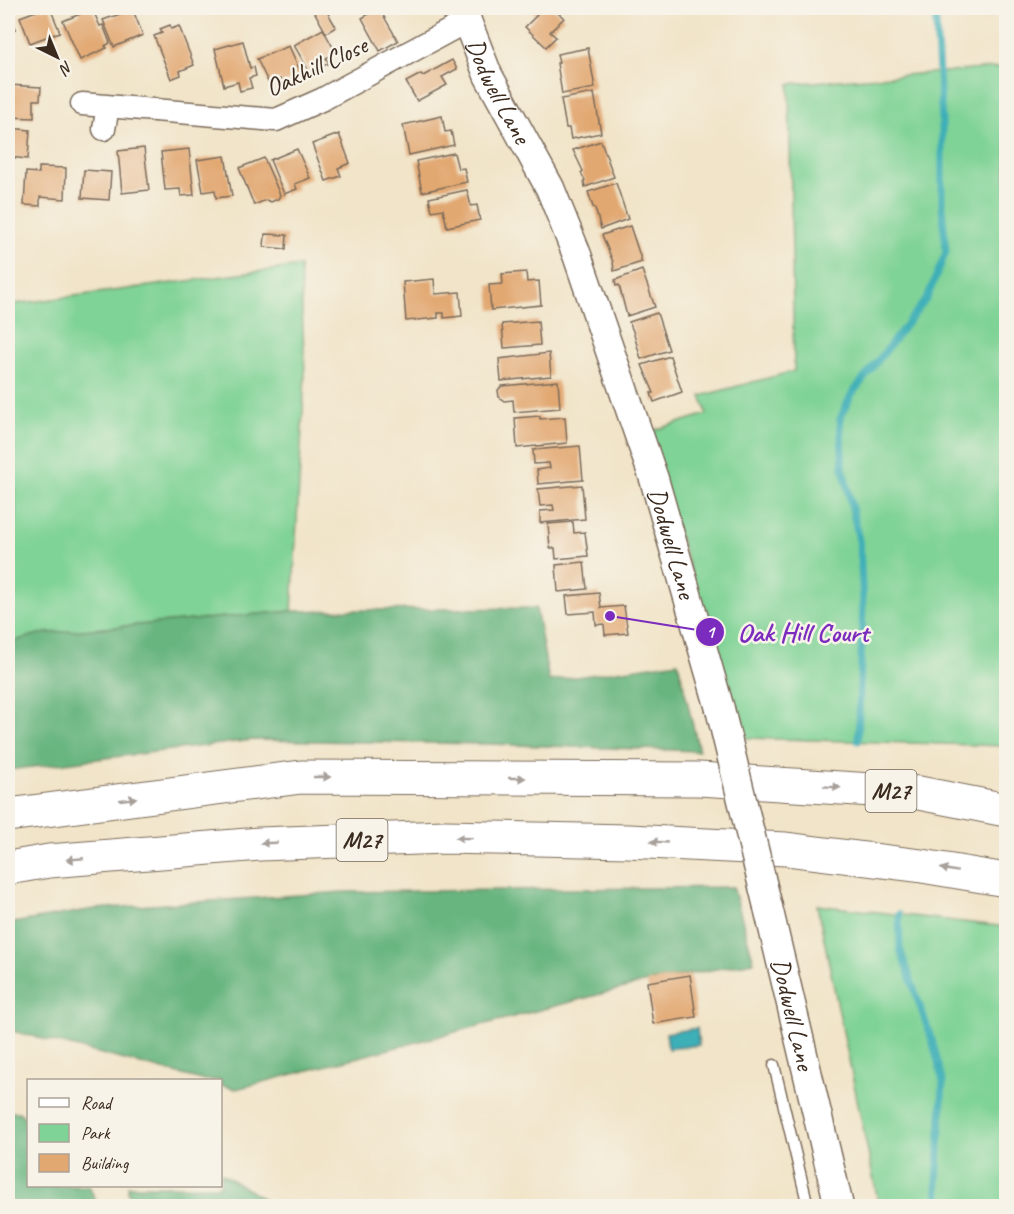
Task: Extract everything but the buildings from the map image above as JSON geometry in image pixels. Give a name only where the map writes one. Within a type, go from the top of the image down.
[{"type":"highway","name":"M27","points":[[8,815],[301,777],[699,778],[919,793],[1006,810]]},
{"type":"highway","name":"M27","points":[[8,868],[49,861],[260,844],[446,837],[629,841],[786,849],[922,866],[1006,880]]},
{"type":"street","name":"Oakhill Close","points":[[81,104],[106,118],[276,120],[323,99],[465,14]]},
{"type":"street","name":"Dodwell Lane","points":[[465,14],[488,75],[550,188],[577,255],[654,479],[720,710],[839,1206]]},
{"type":"lane","points":[[774,1065],[808,1206]]},
{"type":"green space","points":[[1006,67],[1006,746],[746,738],[645,433],[707,414],[701,396],[794,371],[789,84]]},
{"type":"green space","points":[[300,266],[305,374],[292,611],[39,634],[8,643],[8,529],[16,521],[8,405],[8,305]]},
{"type":"green space","points":[[8,405],[16,522],[8,529]]},
{"type":"green space","points":[[536,608],[549,681],[678,662],[699,751],[253,740],[8,770],[8,643],[39,634],[292,611]]},
{"type":"green space","points":[[733,887],[754,962],[647,982],[236,1089],[222,1085],[222,1079],[198,1079],[8,1030],[8,924],[94,909],[343,892]]},
{"type":"green space","points":[[817,905],[1006,927],[1006,1206],[879,1206]]},
{"type":"green space","points":[[8,1112],[19,1112],[27,1120],[27,1187],[89,1187],[98,1206],[8,1206]]},
{"type":"green space","points":[[222,1174],[275,1206],[136,1206],[128,1194],[128,1187],[222,1187]]},
{"type":"water","points":[[697,1028],[699,1045],[668,1049],[666,1033]]},
{"type":"waterway","points":[[858,741],[863,605],[860,545],[843,467],[840,419],[851,395],[927,298],[946,252],[942,206],[942,121],[935,8]]},
{"type":"waterway","points":[[899,914],[900,949],[933,1043],[943,1082],[937,1183],[939,1206]]},
{"type":"place","name":"Oak Hill Court","points":[[610,616]]}]
